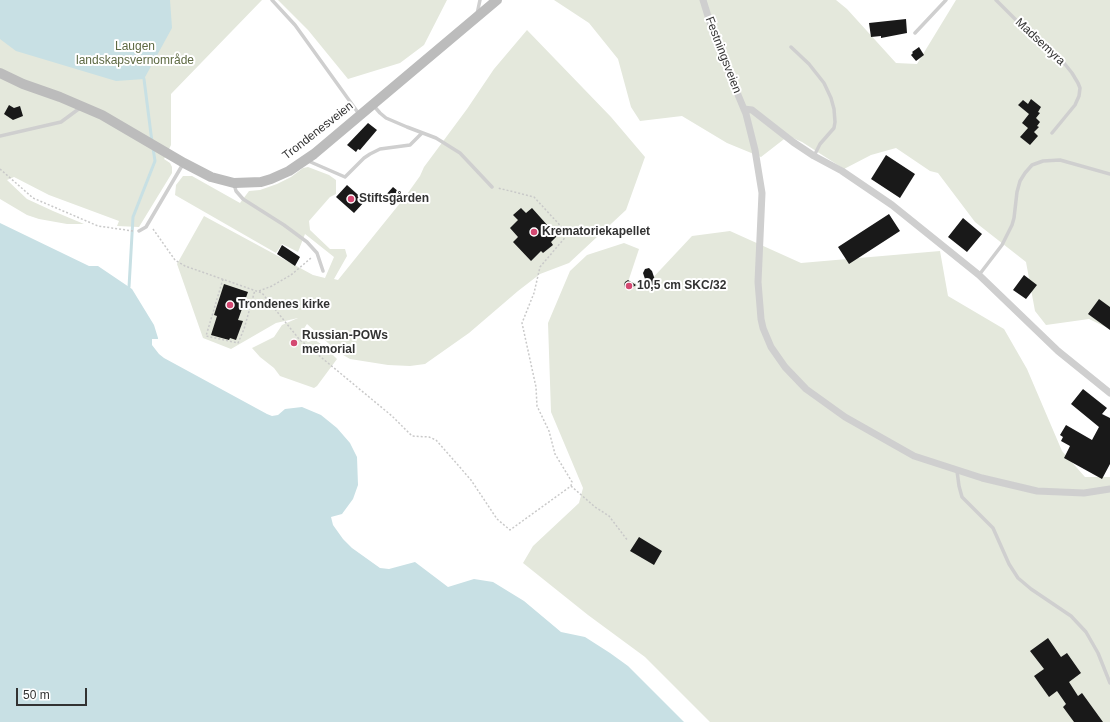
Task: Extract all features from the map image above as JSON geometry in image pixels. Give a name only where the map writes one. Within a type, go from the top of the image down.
[{"type":"main road","name":"Trondenesveien","points":[[0,73],[23,84],[83,106],[102,115],[211,177],[234,183],[252,183],[271,179],[289,171],[305,160],[497,0]]},
{"type":"street","name":"Festningsveien","points":[[703,0],[716,42],[744,109],[755,150],[762,193],[758,282],[760,311],[763,328],[776,355],[785,367],[806,389],[845,417],[914,456],[988,480],[1037,492],[1084,493],[1110,489]]},
{"type":"street","points":[[744,109],[752,110],[793,142],[814,156],[842,171],[892,205],[978,275],[1058,351],[1110,393]]},
{"type":"lane","points":[[272,0],[295,25],[359,115]]},
{"type":"lane","points":[[476,18],[480,0]]},
{"type":"lane","points":[[915,33],[946,0]]},
{"type":"lane","name":"Madsemyra","points":[[996,0],[1064,63],[1072,73],[1080,88],[1079,96],[1075,105],[1052,134]]},
{"type":"lane","points":[[791,47],[809,64],[824,83],[834,109],[834,128],[820,144],[814,156]]},
{"type":"lane","points":[[372,104],[380,114],[386,118],[446,144],[460,153],[492,186]]},
{"type":"lane","points":[[0,136],[61,122],[83,106]]},
{"type":"lane","points":[[305,160],[345,177],[370,154],[380,149],[410,145],[422,133]]},
{"type":"lane","points":[[978,275],[1002,244],[1012,225],[1020,181],[1024,173],[1032,165],[1049,159],[1060,160],[1110,174]]},
{"type":"lane","points":[[139,231],[143,229],[148,222],[184,163]]},
{"type":"lane","points":[[234,183],[236,191],[243,199],[300,236],[317,252],[323,271]]},
{"type":"lane","points":[[957,470],[962,497],[994,528],[1015,574],[1031,589],[1071,616],[1086,632],[1098,653],[1110,683]]},
{"type":"path","points":[[0,169],[27,194],[47,205],[98,226],[120,230],[139,231]]},
{"type":"path","points":[[492,186],[534,196],[568,234],[540,266],[534,293],[522,324],[536,387],[537,406],[549,431],[555,454],[572,482],[571,486],[595,507],[609,516],[628,541]]},
{"type":"path","points":[[148,222],[175,260],[185,266],[259,292],[276,310],[299,339],[392,416],[412,436],[429,437],[436,440],[471,480],[497,519],[510,530],[571,486]]},
{"type":"path","points":[[259,292],[291,275],[301,268],[317,252]]},
{"type":"path","points":[[223,279],[206,336],[238,343],[255,290]]},
{"type":"green space","name":"Laugen landskapsvernområde","points":[[0,0],[262,0],[171,94],[171,145],[164,159],[170,163],[172,173],[139,227],[117,226],[119,221],[49,195],[14,177],[7,180],[27,199],[84,224],[67,224],[39,219],[27,215],[0,199]]},
{"type":"green space","points":[[278,0],[447,0],[424,45],[400,63],[348,79],[308,30]]},
{"type":"green space","points":[[554,0],[836,0],[847,9],[896,63],[917,64],[956,0],[1110,0],[1110,329],[1089,319],[1046,325],[1035,311],[1026,262],[975,222],[938,173],[930,171],[896,148],[871,155],[844,169],[802,142],[788,136],[761,157],[727,143],[682,116],[640,121],[631,107],[618,59],[589,23]]},
{"type":"green space","points":[[527,30],[611,117],[645,157],[626,210],[569,263],[540,274],[469,333],[425,364],[410,366],[388,365],[350,359],[338,352],[307,324],[303,330],[304,339],[308,342],[315,340],[324,346],[327,352],[331,353],[337,359],[314,388],[280,376],[274,368],[260,357],[252,348],[274,337],[282,325],[298,318],[276,323],[231,349],[203,338],[177,264],[204,216],[313,275],[325,278],[334,257],[305,234],[298,252],[282,244],[276,253],[175,195],[176,185],[183,176],[192,176],[240,203],[249,191],[260,190],[277,184],[291,177],[303,168],[308,167],[329,175],[336,180],[336,194],[330,197],[309,221],[310,230],[330,249],[345,249],[347,256],[334,279],[338,280],[405,197],[420,176],[424,167],[467,109],[494,69]]},
{"type":"green space","points":[[730,231],[801,263],[940,251],[948,296],[1004,329],[1027,369],[1062,451],[1085,477],[1110,477],[1110,722],[710,722],[645,657],[588,615],[523,563],[533,546],[579,503],[583,488],[551,412],[548,323],[570,271],[587,255],[624,243],[639,249],[628,282],[647,284],[692,236]]},
{"type":"water","points":[[0,0],[170,0],[172,28],[144,79],[116,81],[16,51],[0,39]]},
{"type":"water","points":[[0,223],[89,266],[98,266],[132,289],[154,325],[158,339],[152,339],[152,345],[164,358],[267,414],[272,416],[278,415],[285,409],[302,407],[321,415],[337,428],[350,443],[357,457],[358,485],[353,499],[342,514],[331,517],[333,525],[343,539],[352,548],[380,568],[389,569],[415,562],[448,587],[474,579],[493,582],[524,601],[561,632],[585,637],[628,666],[684,722],[0,722]]},
{"type":"building","points":[[906,19],[907,33],[881,38],[881,36],[871,37],[869,23]]},
{"type":"building","points":[[919,47],[924,55],[916,61],[911,55],[913,53],[912,52]]},
{"type":"building","points":[[1031,99],[1041,107],[1038,112],[1040,113],[1036,118],[1040,122],[1037,126],[1039,127],[1034,132],[1038,136],[1030,145],[1020,137],[1028,128],[1022,123],[1029,114],[1018,105],[1023,100],[1028,104]]},
{"type":"building","points":[[9,105],[14,108],[20,106],[23,116],[13,120],[4,114]]},
{"type":"building","points":[[368,123],[377,130],[360,150],[358,149],[356,152],[347,145]]},
{"type":"building","points":[[886,155],[915,174],[900,198],[871,179]]},
{"type":"building","name":"Stiftsgården","points":[[347,185],[365,201],[354,213],[336,197]]},
{"type":"building","points":[[393,187],[399,192],[390,203],[384,197]]},
{"type":"building","name":"Krematoriekapellet","points":[[521,208],[526,213],[532,208],[557,236],[551,242],[553,245],[543,253],[541,251],[531,261],[513,242],[518,237],[510,228],[518,220],[513,215]]},
{"type":"building","points":[[889,214],[900,231],[849,264],[838,247]]},
{"type":"building","points":[[963,218],[982,234],[967,252],[948,237]]},
{"type":"building","points":[[282,245],[300,257],[295,266],[277,254]]},
{"type":"building","points":[[649,268],[652,271],[657,286],[647,285],[643,273],[645,269]]},
{"type":"building","points":[[1024,275],[1037,285],[1026,299],[1013,290]]},
{"type":"building","name":"10,5 cm SKC/32","points":[[628,280],[636,285],[629,290],[625,288],[624,285]]},
{"type":"building","name":"Trondenes kirke","points":[[224,284],[248,292],[238,320],[243,321],[236,340],[230,338],[229,340],[211,335],[217,316],[214,315]]},
{"type":"building","points":[[1099,299],[1110,307],[1110,330],[1088,314]]},
{"type":"building","points":[[1083,389],[1107,408],[1102,414],[1110,418],[1110,464],[1102,479],[1064,458],[1070,446],[1061,441],[1063,437],[1060,435],[1066,425],[1092,440],[1099,427],[1071,404]]},
{"type":"building","points":[[639,537],[662,551],[654,565],[630,551]]},
{"type":"building","points":[[1048,638],[1061,657],[1067,653],[1081,673],[1069,682],[1078,696],[1082,693],[1103,722],[1074,722],[1063,707],[1066,704],[1057,691],[1049,697],[1034,676],[1044,669],[1030,651]]},
{"type":"waterway","points":[[144,79],[152,142]]},
{"type":"waterway","points":[[129,287],[133,217],[155,161],[153,148]]},
{"type":"place","name":"Stiftsgården","points":[[351,199]]},
{"type":"place","name":"Krematoriekapellet","points":[[534,232]]},
{"type":"place","name":"10,5 cm SKC/32","points":[[629,286]]},
{"type":"place","name":"Trondenes kirke","points":[[230,305]]},
{"type":"place","name":"Russian-POWs memorial","points":[[294,343]]}]
